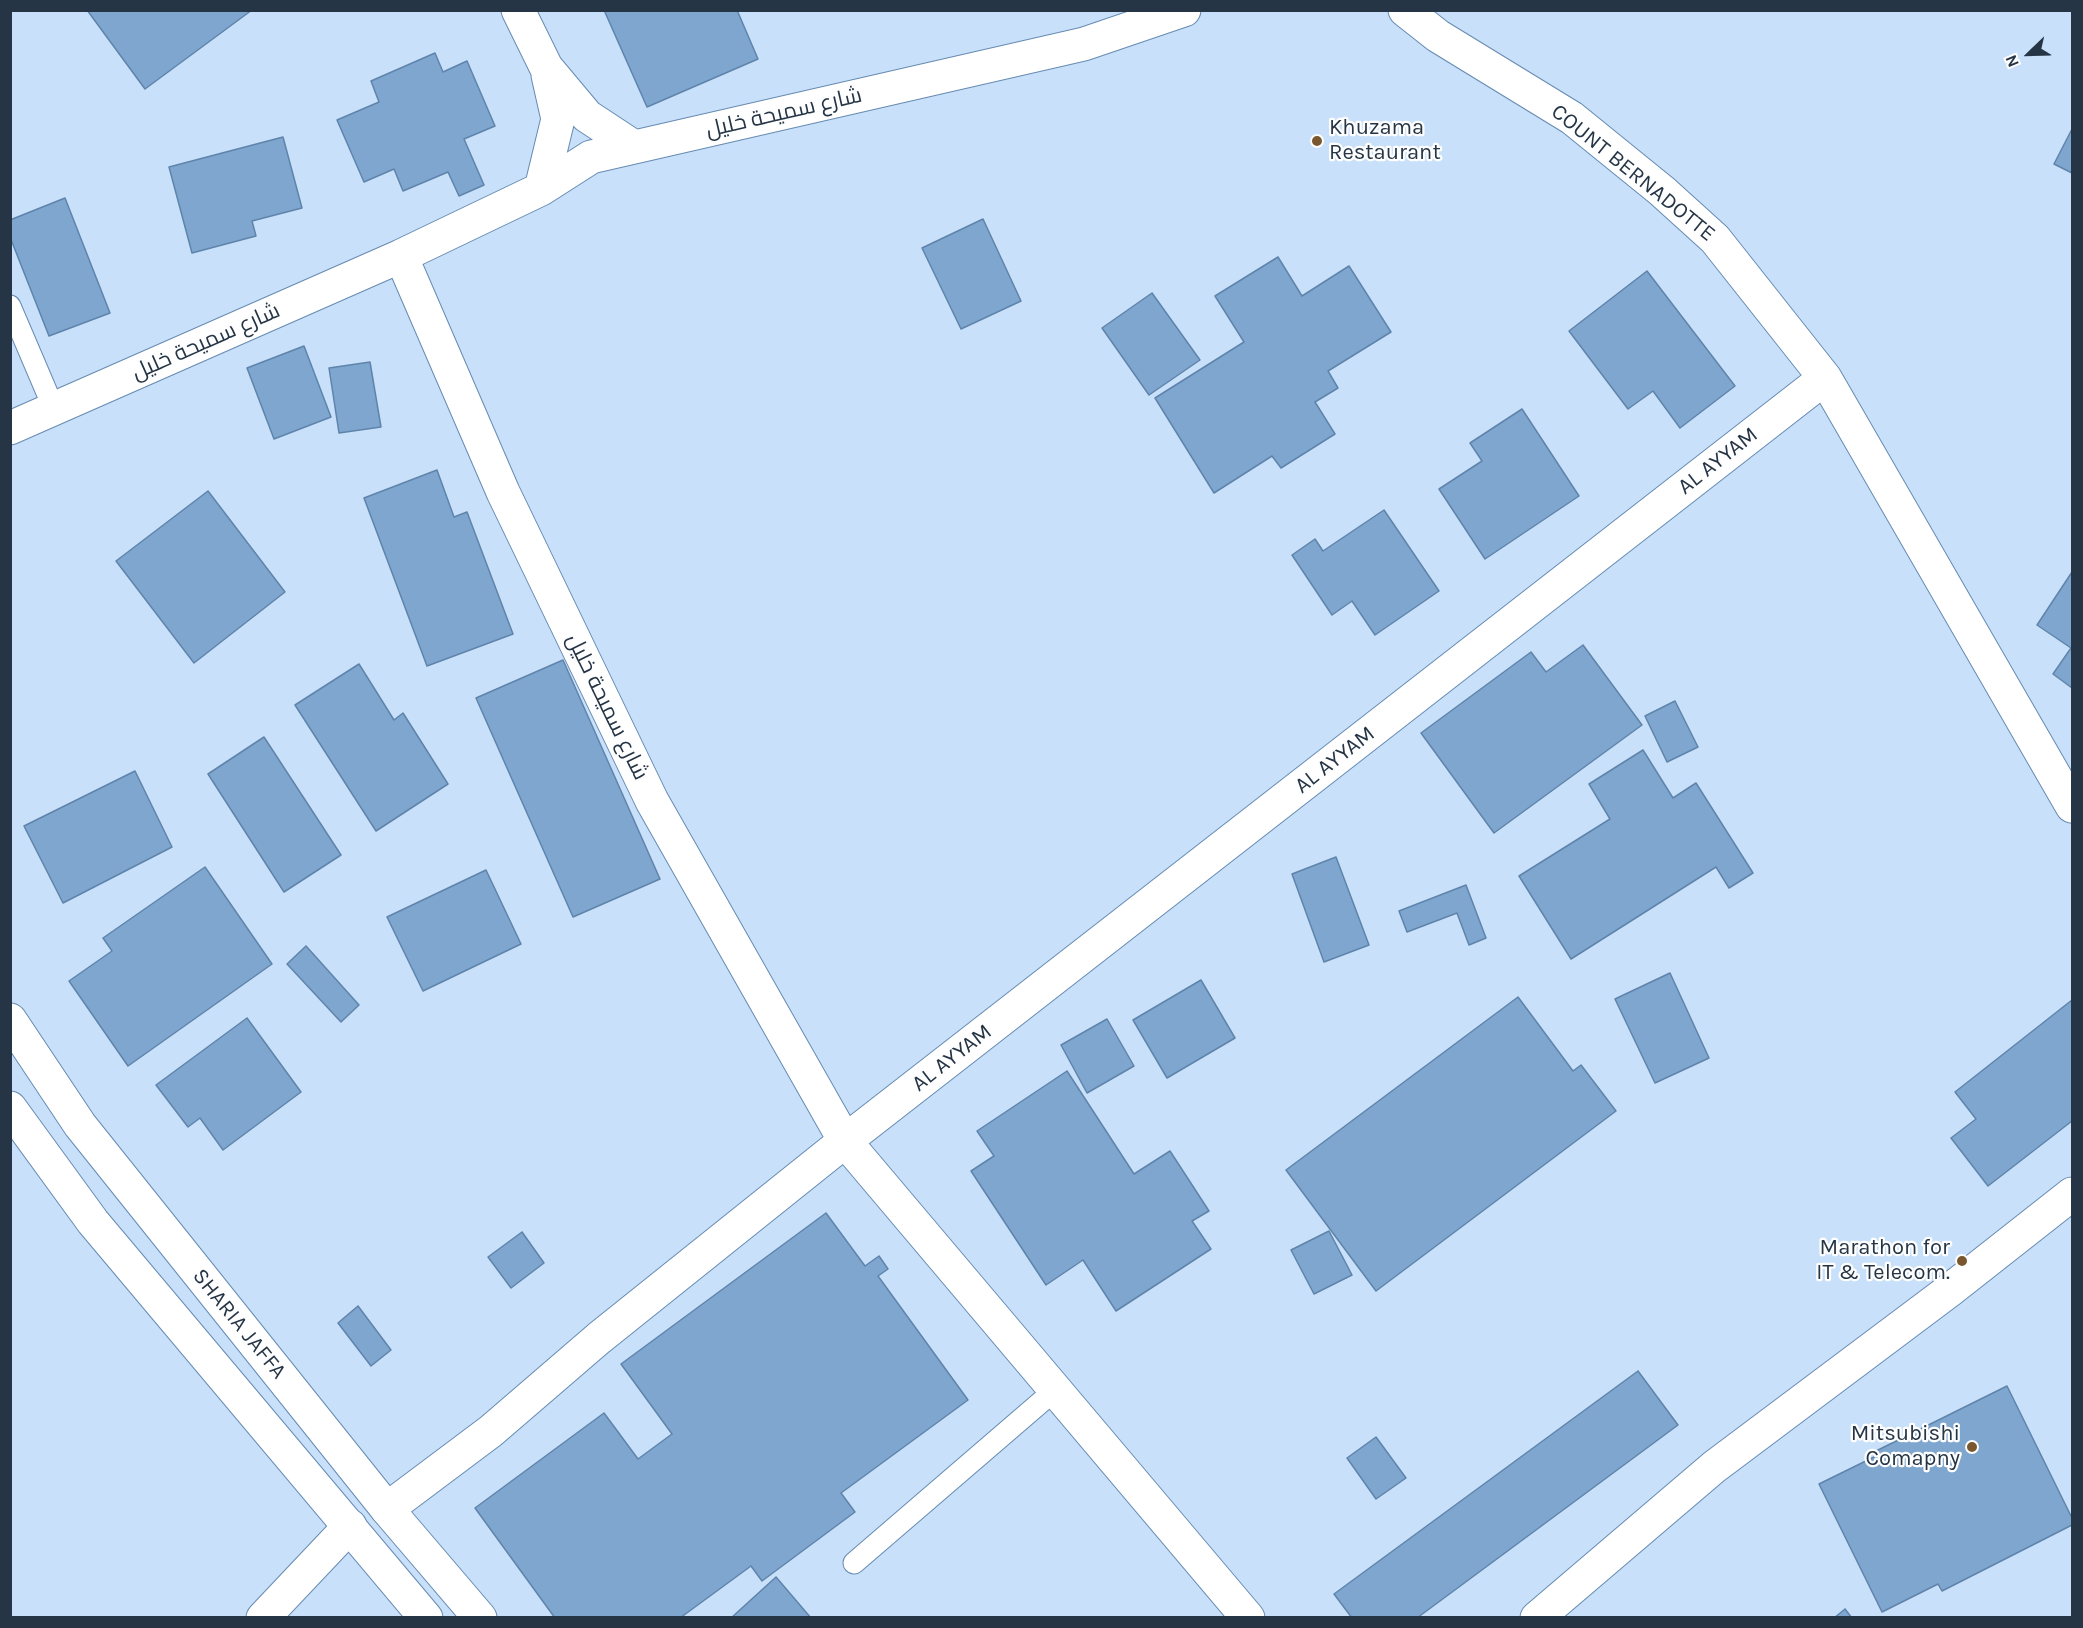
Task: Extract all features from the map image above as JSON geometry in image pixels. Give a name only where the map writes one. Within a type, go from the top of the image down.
[{"type":"street","points":[[518,10],[546,67],[558,119],[541,189]]},
{"type":"street","name":"شارع سميحة خليل","points":[[10,428],[401,256],[541,189],[591,157],[1084,44],[1184,10]]},
{"type":"street","name":"COUNT BERNADOTTE","points":[[1405,10],[1438,36],[1572,118],[1662,191],[1715,238],[1825,378],[2073,806]]},
{"type":"street","points":[[546,67],[587,116],[634,147]]},
{"type":"street","name":"شارع سميحة خليل","points":[[401,256],[503,492],[652,801],[845,1142],[1248,1617]]},
{"type":"street","name":"AL AYYAM","points":[[387,1509],[491,1431],[608,1331],[845,1142],[1825,378]]},
{"type":"street","name":"SHARIA JAFFA","points":[[10,1020],[80,1125],[387,1509],[480,1617]]},
{"type":"street","name":"SHARIA JAFFA","points":[[10,1108],[93,1222],[426,1617]]},
{"type":"street","points":[[1537,1617],[1714,1467],[1950,1290],[2073,1194]]},
{"type":"street","points":[[262,1617],[350,1526]]},
{"type":"lane","points":[[10,306],[54,409]]},
{"type":"lane","points":[[854,1563],[1055,1390]]},
{"type":"building","points":[[87,10],[252,10],[145,89]]},
{"type":"building","points":[[604,10],[737,10],[758,59],[647,107]]},
{"type":"building","points":[[435,53],[443,72],[467,61],[495,126],[464,139],[484,185],[459,196],[448,172],[403,191],[394,169],[364,182],[337,120],[379,102],[371,81]]},
{"type":"building","points":[[2072,129],[2072,173],[2054,164]]},
{"type":"building","points":[[283,137],[302,208],[252,221],[256,236],[192,253],[169,167]]},
{"type":"building","points":[[65,198],[110,313],[49,336],[10,237],[10,220]]},
{"type":"building","points":[[983,219],[1021,301],[961,329],[922,248]]},
{"type":"building","points":[[1278,257],[1302,296],[1349,266],[1391,332],[1328,371],[1338,388],[1315,402],[1335,434],[1281,468],[1272,456],[1214,493],[1155,398],[1244,342],[1215,296]]},
{"type":"building","points":[[1647,271],[1735,386],[1680,428],[1653,391],[1628,409],[1569,331]]},
{"type":"building","points":[[1152,293],[1200,360],[1149,395],[1102,328]]},
{"type":"building","points":[[304,346],[331,417],[274,439],[247,368]]},
{"type":"building","points":[[370,362],[381,427],[339,433],[329,368]]},
{"type":"building","points":[[1522,409],[1579,496],[1485,559],[1439,489],[1482,461],[1470,443]]},
{"type":"building","points":[[437,470],[454,517],[467,512],[513,634],[427,666],[364,498]]},
{"type":"building","points":[[208,491],[285,592],[194,663],[116,561]]},
{"type":"building","points":[[1384,510],[1439,591],[1375,635],[1352,601],[1332,615],[1292,555],[1315,539],[1323,551]]},
{"type":"building","points":[[2072,572],[2072,688],[2053,674],[2071,648],[2037,625]]},
{"type":"building","points":[[1583,645],[1642,725],[1494,833],[1421,733],[1531,652],[1546,672]]},
{"type":"building","points":[[563,660],[660,879],[573,917],[476,698]]},
{"type":"building","points":[[359,664],[394,720],[403,713],[448,784],[376,831],[295,705]]},
{"type":"building","points":[[1675,701],[1698,747],[1667,762],[1645,716]]},
{"type":"building","points":[[264,737],[341,855],[284,892],[208,774]]},
{"type":"building","points":[[1643,750],[1673,798],[1696,783],[1753,873],[1729,888],[1716,867],[1571,959],[1519,876],[1610,819],[1589,784]]},
{"type":"building","points":[[135,771],[172,847],[63,903],[24,826]]},
{"type":"building","points":[[1336,857],[1369,945],[1324,962],[1292,874]]},
{"type":"building","points":[[205,867],[272,964],[128,1066],[69,981],[112,951],[103,938]]},
{"type":"building","points":[[486,870],[521,944],[423,991],[387,917]]},
{"type":"building","points":[[1466,885],[1486,938],[1469,945],[1457,913],[1407,932],[1399,911]]},
{"type":"building","points":[[306,946],[359,1005],[341,1022],[287,964]]},
{"type":"building","points":[[1670,973],[1709,1058],[1655,1083],[1615,999]]},
{"type":"building","points":[[1201,980],[1235,1038],[1167,1078],[1133,1020]]},
{"type":"building","points":[[1518,997],[1573,1071],[1581,1065],[1616,1111],[1376,1291],[1286,1170]]},
{"type":"building","points":[[2072,1000],[2072,1121],[1988,1186],[1951,1138],[1976,1119],[1955,1092]]},
{"type":"building","points":[[247,1018],[301,1092],[223,1150],[200,1118],[188,1127],[156,1085]]},
{"type":"building","points":[[1107,1019],[1134,1066],[1087,1093],[1061,1045]]},
{"type":"building","points":[[1067,1071],[1134,1174],[1170,1151],[1209,1211],[1192,1221],[1211,1249],[1116,1311],[1083,1260],[1046,1285],[971,1171],[994,1156],[977,1131]]},
{"type":"building","points":[[826,1213],[865,1266],[879,1256],[888,1269],[878,1276],[968,1400],[841,1493],[855,1512],[762,1581],[751,1566],[680,1618],[555,1618],[475,1508],[604,1413],[638,1459],[672,1434],[621,1364]]},
{"type":"building","points":[[1329,1231],[1352,1275],[1314,1294],[1291,1250]]},
{"type":"building","points":[[522,1232],[544,1263],[511,1288],[488,1257]]},
{"type":"building","points":[[358,1306],[391,1350],[371,1366],[338,1323]]},
{"type":"building","points":[[1638,1371],[1678,1425],[1417,1618],[1352,1618],[1334,1594]]},
{"type":"building","points":[[2007,1386],[2072,1518],[2072,1525],[1942,1591],[1938,1584],[1882,1612],[1819,1484],[1876,1456],[1874,1452]]},
{"type":"building","points":[[1376,1437],[1406,1478],[1376,1499],[1347,1458]]},
{"type":"building","points":[[776,1577],[811,1618],[731,1618]]},
{"type":"building","points":[[1845,1609],[1852,1618],[1834,1618]]},
{"type":"place","name":"Khuzama Restaurant","points":[[1317,141]]},
{"type":"place","name":"Marathon for IT & Telecom.","points":[[1962,1261]]},
{"type":"place","name":"Mitsubishi Comapny","points":[[1972,1447]]}]
